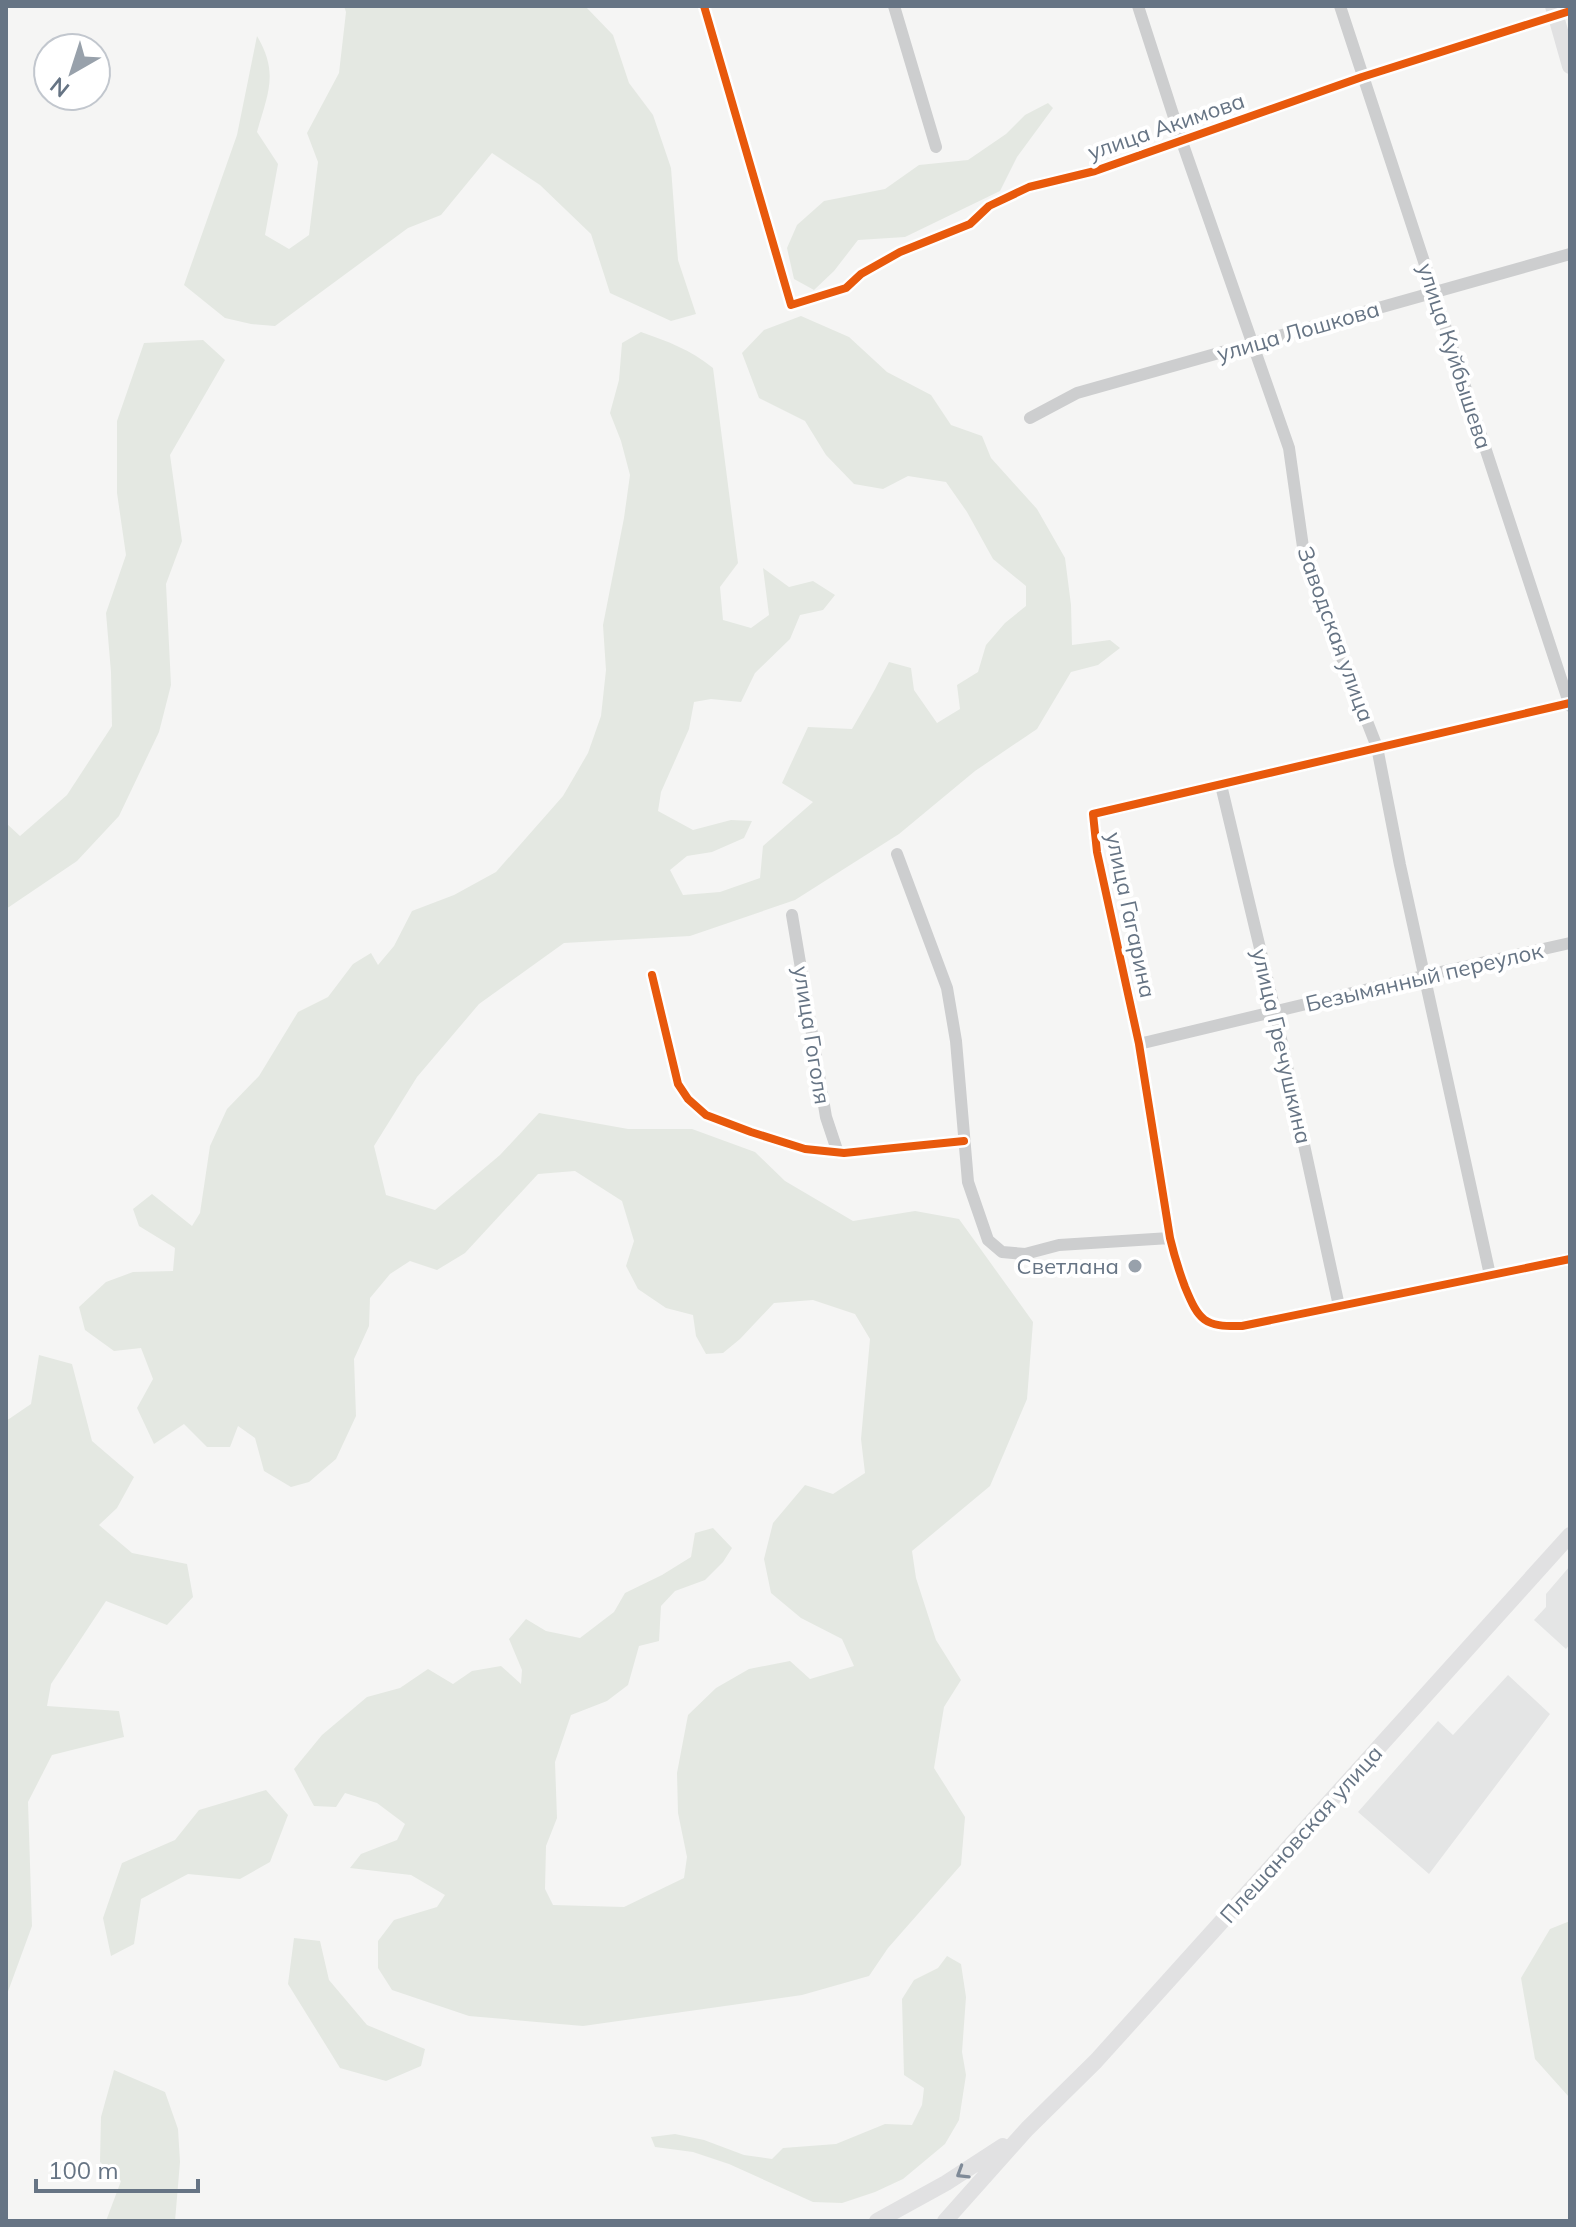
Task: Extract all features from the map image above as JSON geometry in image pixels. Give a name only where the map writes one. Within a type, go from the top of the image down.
[{"type":"main road","points":[[1560,11],[1570,66]]},
{"type":"main road","name":"Плешановская улица","points":[[1027,2129],[1107,2049],[1570,1535]]},
{"type":"main road","points":[[877,2221],[946,2183],[1027,2129]]},
{"type":"main road","points":[[945,2221],[1027,2129]]},
{"type":"street","name":"улица Акимова","points":[[704,6],[791,305],[846,288],[861,274],[900,252],[970,224],[989,206],[1029,187],[1095,171],[1560,11]]},
{"type":"street","points":[[894,6],[936,147]]},
{"type":"street","name":"Заводская улица","points":[[1138,6],[1289,448],[1303,547],[1330,627],[1377,747],[1423,976],[1490,1275]]},
{"type":"street","name":"улица Куйбышева","points":[[1340,6],[1570,704]]},
{"type":"street","name":"улица Лошкова","points":[[1030,418],[1077,393],[1570,254]]},
{"type":"street","name":"улица Гагарина","points":[[1339,1306],[1220,1327],[1196,1313],[1177,1266],[1170,1238],[1139,1044],[1097,852],[1093,814],[1570,704]]},
{"type":"street","name":"улица Гречушкина","points":[[1221,785],[1275,1011],[1339,1306]]},
{"type":"street","points":[[897,854],[947,988],[956,1041],[968,1182],[988,1240],[1002,1252],[1025,1254],[1059,1245],[1170,1238]]},
{"type":"street","name":"улица Гоголя","points":[[792,915],[826,1117],[838,1153]]},
{"type":"street","name":"Безымянный переулок","points":[[1139,1044],[1570,943]]},
{"type":"street","points":[[652,975],[678,1084],[688,1099],[706,1115],[805,1149],[838,1153],[964,1141]]},
{"type":"street","points":[[1339,1306],[1570,1259]]},
{"type":"shaded area","points":[[344,6],[585,6],[613,35],[629,83],[653,115],[671,168],[678,260],[696,314],[671,321],[610,293],[591,234],[540,185],[492,153],[441,215],[408,228],[275,326],[225,318],[184,285],[237,135],[257,36],[270,72],[268,94],[257,132],[278,164],[265,235],[289,249],[309,235],[318,162],[307,133],[339,73],[346,12]]},
{"type":"shaded area","points":[[1048,103],[1053,108],[1017,157],[1000,191],[905,237],[858,240],[834,271],[814,290],[794,279],[787,248],[797,225],[824,201],[885,189],[919,165],[968,160],[1006,134],[1025,115]]},
{"type":"shaded area","points":[[801,316],[849,337],[887,372],[931,395],[951,425],[982,436],[991,458],[1037,509],[1065,558],[1072,645],[1110,640],[1120,648],[1098,665],[1071,672],[1037,729],[975,771],[899,834],[795,900],[690,936],[564,943],[479,1004],[417,1077],[374,1146],[386,1195],[435,1210],[500,1155],[539,1113],[628,1129],[692,1129],[755,1152],[785,1181],[853,1221],[915,1211],[959,1219],[1033,1322],[1027,1399],[990,1486],[912,1551],[916,1578],[936,1640],[961,1680],[944,1707],[934,1768],[965,1817],[961,1865],[888,1948],[869,1976],[802,1995],[583,2026],[469,2016],[392,1990],[378,1968],[378,1941],[394,1920],[437,1907],[445,1895],[411,1875],[350,1868],[361,1854],[397,1840],[405,1824],[377,1803],[345,1793],[336,1807],[314,1806],[294,1769],[322,1735],[367,1697],[400,1688],[428,1669],[453,1684],[472,1671],[501,1666],[521,1684],[522,1670],[509,1639],[526,1619],[546,1631],[580,1638],[614,1612],[625,1593],[691,1557],[695,1533],[713,1528],[732,1548],[723,1562],[705,1580],[675,1591],[661,1606],[659,1641],[639,1646],[628,1685],[607,1701],[571,1715],[555,1762],[557,1818],[546,1846],[545,1889],[553,1905],[624,1907],[684,1878],[687,1857],[678,1813],[677,1773],[688,1715],[716,1688],[749,1669],[790,1661],[810,1679],[854,1666],[842,1639],[801,1618],[771,1593],[764,1559],[773,1523],[805,1485],[833,1494],[865,1473],[861,1439],[870,1339],[855,1314],[813,1300],[774,1303],[723,1353],[706,1354],[696,1336],[693,1315],[666,1308],[638,1289],[626,1266],[634,1241],[622,1201],[575,1171],[538,1174],[465,1253],[437,1270],[410,1261],[390,1274],[370,1298],[369,1326],[354,1359],[356,1416],[336,1459],[309,1482],[291,1487],[264,1471],[255,1438],[238,1426],[230,1447],[207,1447],[184,1424],[154,1444],[137,1408],[153,1379],[141,1348],[114,1351],[85,1330],[79,1307],[106,1282],[133,1272],[173,1271],[175,1248],[139,1226],[133,1209],[152,1194],[192,1226],[200,1213],[210,1146],[227,1109],[259,1076],[298,1012],[328,997],[353,964],[371,953],[378,965],[394,946],[412,911],[454,895],[496,872],[563,796],[588,753],[601,716],[606,670],[603,625],[630,475],[610,413],[619,380],[622,343],[641,332],[687,351],[713,368],[738,563],[720,587],[723,620],[751,628],[769,615],[763,568],[789,587],[813,581],[835,595],[823,610],[800,615],[790,639],[755,673],[741,702],[711,699],[694,702],[689,729],[661,792],[658,811],[693,830],[731,820],[752,821],[744,838],[712,852],[687,856],[670,870],[683,895],[720,892],[760,878],[763,846],[813,802],[782,783],[808,727],[852,729],[889,662],[911,668],[914,690],[937,723],[960,709],[957,685],[978,672],[986,645],[1005,623],[1026,606],[1026,586],[993,559],[946,482],[908,476],[883,489],[854,484],[826,455],[805,421],[759,398],[742,353],[764,330]]},
{"type":"shaded area","points":[[203,340],[225,360],[170,455],[182,541],[166,584],[171,685],[159,732],[119,816],[77,861],[6,909],[6,823],[20,836],[67,795],[112,726],[106,613],[126,555],[117,493],[117,421],[144,343]]},
{"type":"shaded area","points":[[39,1355],[72,1364],[92,1441],[134,1477],[117,1508],[99,1525],[132,1553],[187,1564],[193,1597],[167,1625],[106,1601],[51,1684],[47,1706],[119,1711],[124,1737],[52,1755],[28,1802],[32,1926],[6,1997],[6,1421],[31,1404]]},
{"type":"shaded area","points":[[1570,1566],[1570,1644],[1566,1649],[1534,1620],[1546,1607],[1546,1594]]},
{"type":"shaded area","points":[[1508,1675],[1550,1714],[1429,1874],[1358,1812],[1438,1721],[1453,1735]]},
{"type":"shaded area","points":[[266,1790],[288,1815],[270,1862],[240,1879],[188,1874],[141,1899],[134,1944],[111,1956],[103,1918],[122,1863],[175,1840],[199,1810]]},
{"type":"shaded area","points":[[1570,1921],[1569,2097],[1535,2059],[1521,1978],[1550,1929]]},
{"type":"shaded area","points":[[294,1938],[320,1941],[329,1980],[367,2025],[425,2049],[421,2066],[386,2081],[340,2068],[288,1984]]},
{"type":"shaded area","points":[[947,1956],[961,1964],[966,1997],[962,2052],[966,2075],[959,2120],[945,2144],[903,2179],[842,2203],[813,2202],[729,2164],[693,2152],[655,2147],[651,2137],[675,2134],[704,2140],[744,2155],[772,2159],[783,2148],[836,2144],[885,2124],[912,2125],[922,2105],[924,2088],[904,2075],[902,1999],[914,1980],[938,1968]]},
{"type":"shaded area","points":[[114,2070],[165,2092],[178,2129],[180,2162],[175,2221],[106,2221],[121,2181],[100,2162],[101,2117]]},
{"type":"cycle path","points":[[704,6],[791,305],[846,288],[861,274],[900,252],[970,224],[989,206],[1029,187],[1095,171],[1362,77],[1570,11]]},
{"type":"cycle path","points":[[1570,703],[1093,814],[1097,852],[1139,1044],[1170,1238],[1185,1287],[1194,1308],[1204,1320],[1219,1325],[1242,1326],[1570,1259]]},
{"type":"cycle path","points":[[652,975],[678,1084],[688,1099],[706,1115],[805,1149],[844,1153],[964,1141]]},
{"type":"place","name":"Светлана","points":[[1135,1266]]}]
